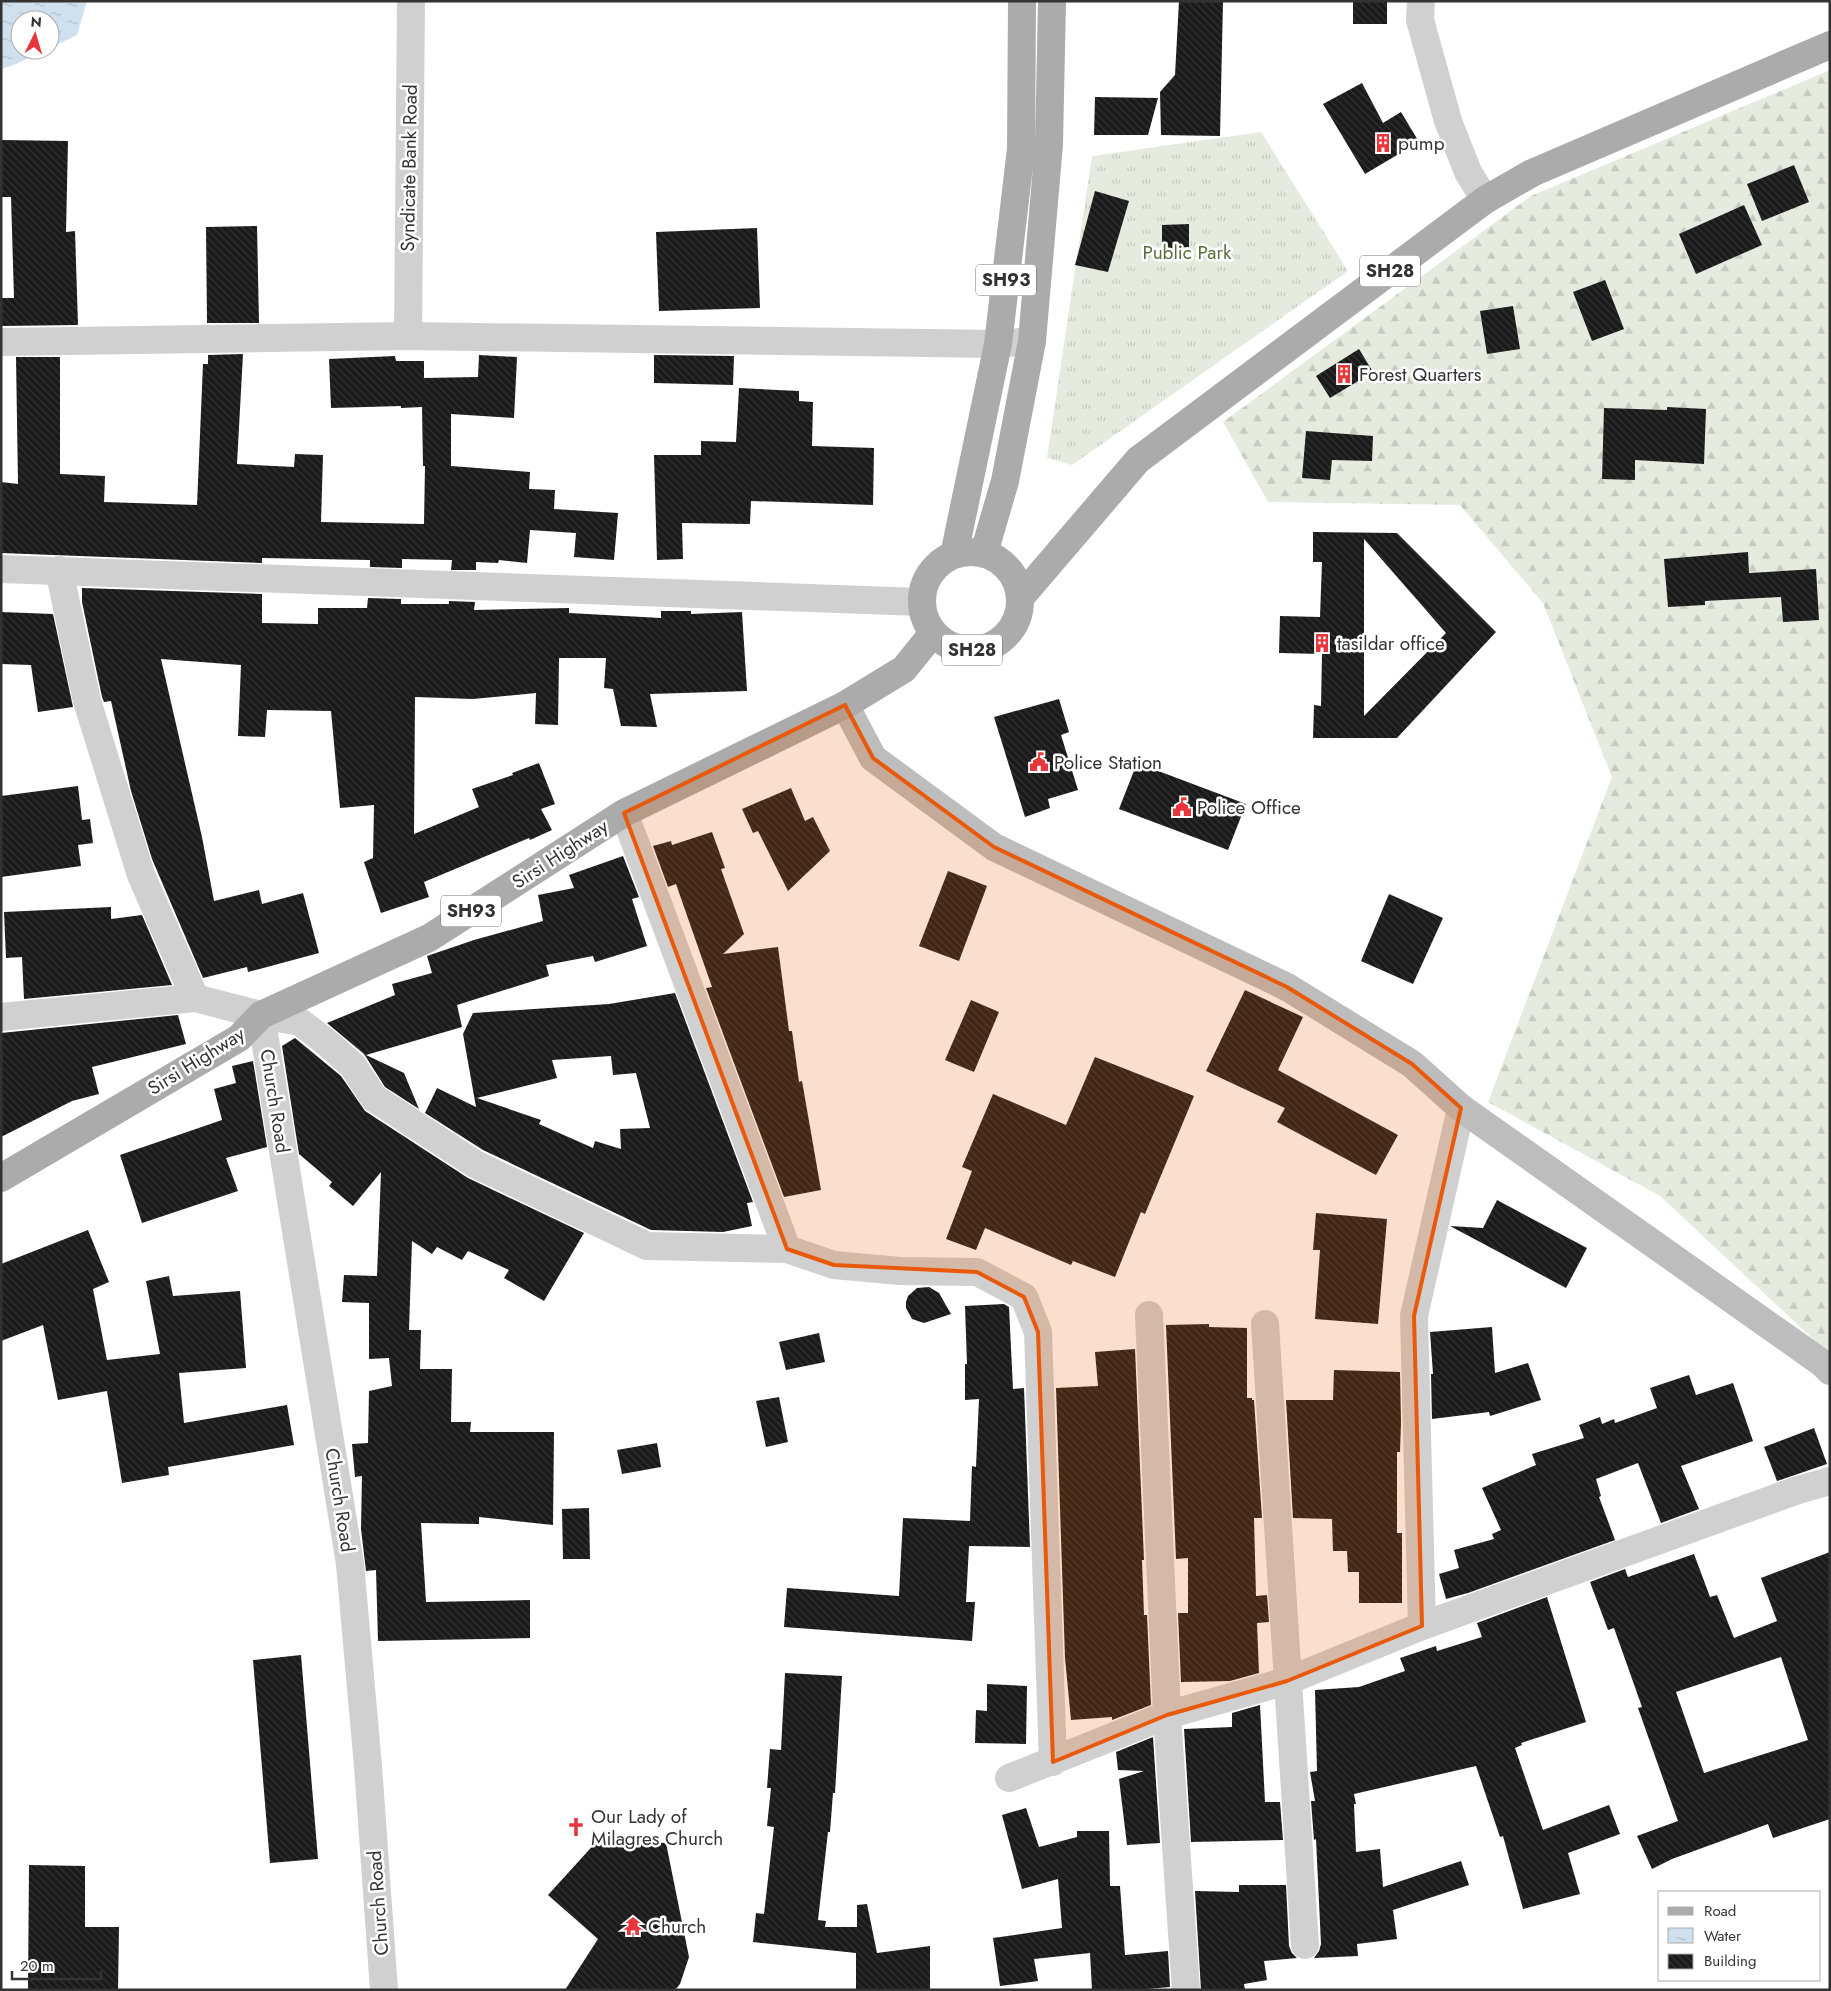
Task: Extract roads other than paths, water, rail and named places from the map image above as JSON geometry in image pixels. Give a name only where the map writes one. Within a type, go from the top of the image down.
[{"type":"main road","name":"SH93","points":[[954,555],[998,344],[1021,149],[1022,1]]},
{"type":"main road","name":"SH93","points":[[984,553],[1005,481],[1032,341],[1049,144],[1052,1]]},
{"type":"main road","name":"SH28","points":[[921,602],[924,618],[932,633],[944,643],[958,649],[974,650],[989,646],[1002,639],[1012,627],[1018,613],[1020,598],[1138,460],[1485,200],[1532,173],[1830,45]]},
{"type":"main road","points":[[921,602],[923,586],[930,573],[940,562],[954,555],[969,552],[984,553],[998,560],[1009,570],[1017,583],[1020,598]]},
{"type":"main road","name":"Sirsi Highway","points":[[1,1178],[239,1038],[261,1015],[429,938],[624,813],[845,704],[904,669],[932,633]]},
{"type":"main road","points":[[845,704],[873,758],[994,847],[1287,987],[1412,1064],[1461,1108],[1814,1357],[1830,1371]]},
{"type":"street","name":"Syndicate Bank Road","points":[[408,336],[411,1]]},
{"type":"street","points":[[1421,1],[1420,20],[1448,120],[1468,172],[1485,200]]},
{"type":"street","points":[[1,342],[408,336],[998,344],[1032,341]]},
{"type":"street","points":[[1,569],[921,602]]},
{"type":"street","points":[[59,570],[87,701],[141,875],[194,998]]},
{"type":"street","points":[[624,813],[787,1249]]},
{"type":"street","points":[[1,1017],[194,998],[261,1015],[300,1022],[353,1066],[374,1098],[475,1164],[647,1246],[787,1249],[834,1265],[900,1271],[977,1272],[1024,1297],[1038,1332],[1053,1762]]},
{"type":"street","name":"Church Road","points":[[261,1015],[350,1564],[368,1766],[384,1990]]},
{"type":"street","points":[[1422,1626],[1414,1316],[1461,1108]]},
{"type":"street","points":[[1149,1315],[1167,1715],[1186,1990]]},
{"type":"street","points":[[1265,1324],[1305,1945]]},
{"type":"street","points":[[1008,1778],[1053,1762],[1167,1715],[1287,1681],[1422,1626],[1798,1490],[1830,1481]]},
{"type":"water","points":[[1,1],[87,1],[77,35],[60,43],[60,10],[10,10],[10,60],[24,60],[1,69]]},
{"type":"place","name":"pump","points":[[1383,143]]},
{"type":"place","name":"Forest Quarters","points":[[1344,374]]},
{"type":"place","name":"tasildar office","points":[[1322,643]]},
{"type":"place","name":"Police Station","points":[[1039,762]]},
{"type":"place","name":"Police Office","points":[[1182,807]]},
{"type":"place","name":"Our Lady of Milagres Church","points":[[576,1827]]},
{"type":"place","name":"Church","points":[[633,1926]]},
{"type":"park label","name":"Public Park","points":[[1187,252]]}]
